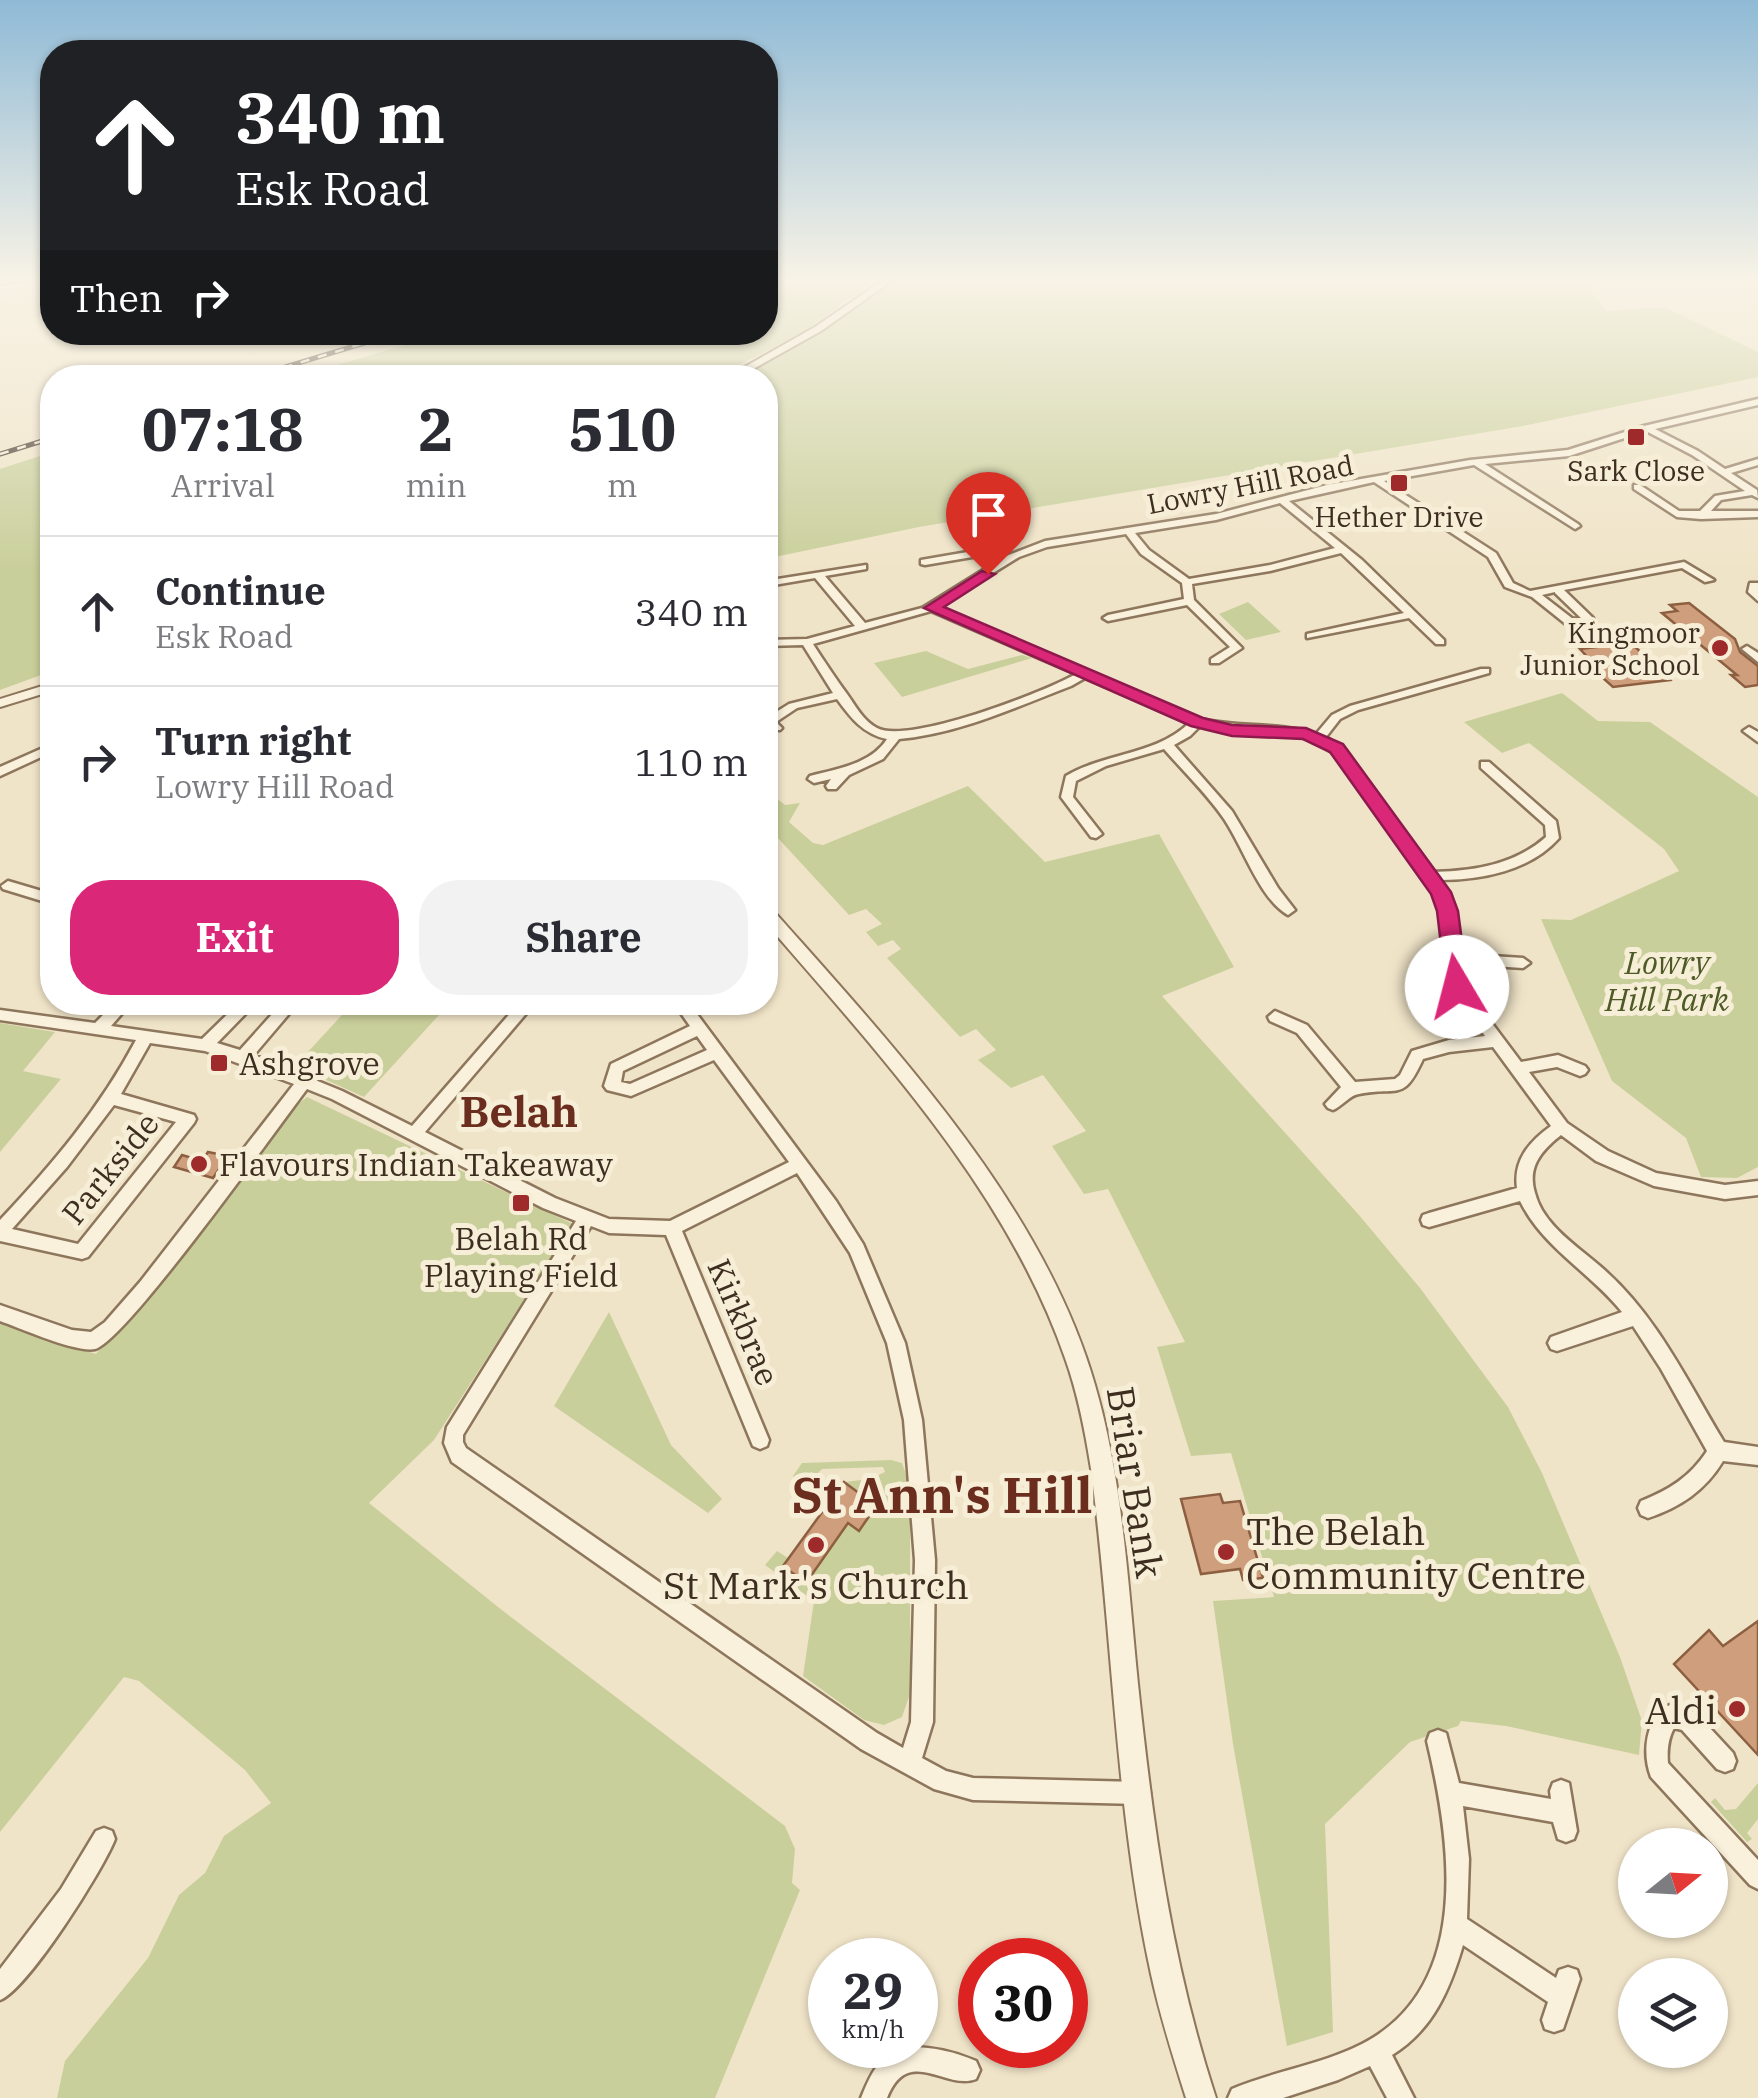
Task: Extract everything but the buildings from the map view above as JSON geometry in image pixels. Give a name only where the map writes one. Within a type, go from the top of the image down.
[{"type":"street","name":"Lowry Hill Road","points":[[778,643],[807,642],[932,608],[1008,560],[1045,544],[1216,517],[1327,488],[1477,463],[1569,453],[1647,428],[1758,402]]},
{"type":"street","points":[[1647,428],[1756,494]]},
{"type":"street","points":[[1724,472],[1758,462]]},
{"type":"street","points":[[1477,463],[1575,526]]},
{"type":"street","points":[[1378,481],[1492,555],[1509,585],[1536,595],[1571,623],[1589,620],[1559,591]]},
{"type":"street","points":[[1637,487],[1677,514],[1758,514]]},
{"type":"street","points":[[1702,516],[1724,496],[1756,494]]},
{"type":"street","points":[[1283,501],[1440,642]]},
{"type":"street","points":[[1713,502],[1736,515]]},
{"type":"street","points":[[1128,530],[1144,552],[1187,582],[1270,568],[1340,550]]},
{"type":"street","points":[[925,562],[985,552],[1008,560]]},
{"type":"street","points":[[1536,595],[1684,565],[1709,580]]},
{"type":"street","points":[[778,581],[862,567]]},
{"type":"street","points":[[817,574],[862,627]]},
{"type":"street","points":[[1187,582],[1190,602],[1237,648],[1214,661]]},
{"type":"street","points":[[1108,618],[1190,602]]},
{"type":"street","points":[[932,608],[1198,722],[1232,730],[1294,732],[1319,738],[1342,754],[1431,876],[1448,911],[1457,987],[1561,1127],[1602,1156],[1654,1179],[1725,1192],[1758,1188]]},
{"type":"street","points":[[1311,636],[1412,614]]},
{"type":"street","points":[[807,642],[866,726],[893,739],[926,734],[1067,684],[1084,674]]},
{"type":"street","points":[[1746,649],[1758,658]]},
{"type":"street","points":[[1319,738],[1336,717],[1354,708],[1486,671]]},
{"type":"street","points":[[0,703],[40,691]]},
{"type":"street","points":[[778,718],[793,706],[842,694]]},
{"type":"street","points":[[1096,834],[1068,797],[1070,778],[1098,762],[1168,744],[1187,734],[1198,722]]},
{"type":"street","points":[[814,778],[878,760],[893,739]]},
{"type":"street","points":[[1168,744],[1228,814],[1272,891],[1288,910]]},
{"type":"street","points":[[0,772],[40,754]]},
{"type":"street","points":[[1431,876],[1502,868],[1542,849],[1553,838],[1551,824],[1485,765]]},
{"type":"street","points":[[832,786],[842,772]]},
{"type":"street","points":[[8,886],[40,895]]},
{"type":"street","name":"Briar Bank","points":[[778,927],[916,1089],[980,1172],[1038,1272],[1075,1356],[1103,1460],[1156,1943],[1180,2042],[1200,2098]]},
{"type":"street","points":[[1451,958],[1524,964]]},
{"type":"street","points":[[1302,1029],[1307,1012]]},
{"type":"street","points":[[0,1015],[205,1045],[243,1056],[586,1219],[629,1229],[672,1228],[798,1164]]},
{"type":"street","points":[[98,1030],[112,1015]]},
{"type":"street","points":[[205,1045],[236,1015]]},
{"type":"street","points":[[243,1056],[280,1015]]},
{"type":"street","points":[[414,1134],[518,1015]]},
{"type":"street","points":[[689,1015],[830,1206],[877,1293],[896,1343],[912,1420],[925,1560],[922,1722],[910,1763]]},
{"type":"street","points":[[1275,1017],[1302,1029],[1351,1088]]},
{"type":"street","points":[[698,1029],[616,1068],[612,1086],[632,1090],[716,1052]]},
{"type":"street","name":"Parkside","points":[[111,1098],[188,1118],[82,1252],[0,1233],[66,1159],[111,1098],[145,1037]]},
{"type":"street","points":[[1333,1104],[1351,1088],[1406,1080],[1417,1055],[1494,1041]]},
{"type":"street","points":[[1516,1069],[1558,1061],[1580,1070]]},
{"type":"street","points":[[0,1313],[93,1342],[111,1328],[146,1288],[304,1082]]},
{"type":"street","points":[[1561,1127],[1529,1158],[1526,1192],[1550,1230],[1636,1316],[1718,1451]]},
{"type":"street","points":[[1429,1220],[1526,1192]]},
{"type":"street","points":[[586,1219],[454,1432],[454,1444],[460,1455],[869,1741],[942,1782],[973,1789],[1139,1793]]},
{"type":"street","name":"Kirkbrae","points":[[672,1228],[760,1440]]},
{"type":"street","points":[[1557,1343],[1636,1316]]},
{"type":"street","points":[[1718,1451],[1758,1456]]},
{"type":"street","points":[[1648,1508],[1682,1492],[1702,1476],[1718,1451]]},
{"type":"street","points":[[1725,1761],[1688,1721],[1670,1716],[1662,1727],[1656,1760],[1659,1769],[1758,1877]]},
{"type":"street","points":[[1241,2098],[1376,2051],[1411,2026],[1426,2007],[1456,1926],[1457,1853],[1452,1793],[1438,1741]]},
{"type":"street","points":[[1452,1793],[1563,1811]]},
{"type":"street","points":[[0,1988],[81,1883],[104,1839]]},
{"type":"street","points":[[1456,1926],[1561,1998]]},
{"type":"street","points":[[1376,2051],[1401,2098]]},
{"type":"street","points":[[874,2098],[878,2084],[896,2064],[910,2058],[936,2060],[967,2070]]},
{"type":"green space","points":[[778,375],[1758,375],[1523,426],[919,527],[778,556]]},
{"type":"green space","points":[[40,456],[40,675],[0,690],[0,469]]},
{"type":"green space","points":[[1248,602],[1281,632],[1246,640],[1219,614]]},
{"type":"green space","points":[[926,651],[968,669],[1022,655],[1032,658],[902,697],[874,663]]},
{"type":"green space","name":"Lowry Hill Park","points":[[1562,693],[1598,721],[1650,722],[1758,797],[1758,1167],[1737,1178],[1701,1177],[1686,1138],[1612,1081],[1541,919],[1571,920],[1679,871],[1664,849],[1529,743],[1502,753],[1464,722]]},
{"type":"green space","points":[[968,786],[1045,862],[1159,834],[1234,967],[1162,996],[1420,1288],[1508,1407],[1542,1473],[1620,1657],[1642,1721],[1639,1755],[1506,1726],[1461,1721],[1458,1726],[1410,1742],[1325,1824],[1333,2032],[1287,2046],[1233,1744],[1213,1601],[1274,1597],[1231,1453],[1191,1456],[1157,1347],[1185,1342],[1108,1189],[1084,1194],[1052,1146],[1086,1131],[1043,1075],[1011,1088],[978,1060],[996,1050],[976,1029],[960,1037],[887,958],[901,949],[893,940],[878,946],[866,932],[882,924],[866,909],[849,915],[778,838],[778,799],[785,805],[800,803],[789,822],[813,843],[823,845]]},
{"type":"green space","points":[[341,1015],[439,1015],[364,1097],[295,1066]]},
{"type":"green space","points":[[0,1023],[55,1032],[23,1071],[61,1079],[0,1152]]},
{"type":"green space","points":[[307,1097],[573,1224],[434,1440],[369,1503],[498,1607],[785,1826],[795,1849],[792,1883],[800,1890],[715,2098],[57,2098],[65,2061],[148,1958],[179,1895],[205,1873],[224,1836],[271,1803],[245,1770],[139,1681],[124,1677],[0,1832],[0,1323],[96,1354],[288,1112]]},
{"type":"green space","points":[[609,1312],[671,1445],[722,1499],[708,1513],[554,1406]]},
{"type":"green space","points":[[802,1463],[902,1463],[910,1486],[910,1694],[902,1717],[884,1725],[864,1720],[803,1676],[814,1601],[765,1565],[777,1551],[788,1558],[784,1566],[806,1582],[848,1523],[860,1531],[872,1513],[863,1506],[867,1499],[844,1482],[870,1479],[885,1472],[883,1467],[822,1469],[817,1474],[811,1472],[796,1485],[793,1476]]},
{"type":"green space","points":[[1758,1783],[1758,1819],[1747,1833],[1752,1839],[1747,1842],[1711,1802],[1715,1798],[1725,1810],[1736,1809]]},
{"type":"railway","points":[[0,454],[40,442]]},
{"type":"place","name":"Sark Close","points":[[1636,437]]},
{"type":"place","name":"Hether Drive","points":[[1399,483]]},
{"type":"place","name":"Kingmoor Junior School","points":[[1720,648]]},
{"type":"place","name":"Ashgrove","points":[[219,1063]]},
{"type":"place","name":"Flavours Indian Takeaway","points":[[199,1164]]},
{"type":"place","name":"Belah Rd Playing Field","points":[[521,1203]]},
{"type":"place","name":"St Mark's Church","points":[[816,1545]]},
{"type":"place","name":"The Belah Community Centre","points":[[1226,1552]]},
{"type":"place","name":"Aldi","points":[[1737,1709]]},
{"type":"district","name":"Belah","points":[[519,1111]]},
{"type":"district","name":"St Ann's Hill","points":[[942,1494]]},
{"type":"route","points":[[988,574],[932,608],[1198,722],[1222,729],[1306,734],[1336,748],[1440,892],[1448,911],[1457,987]]}]
